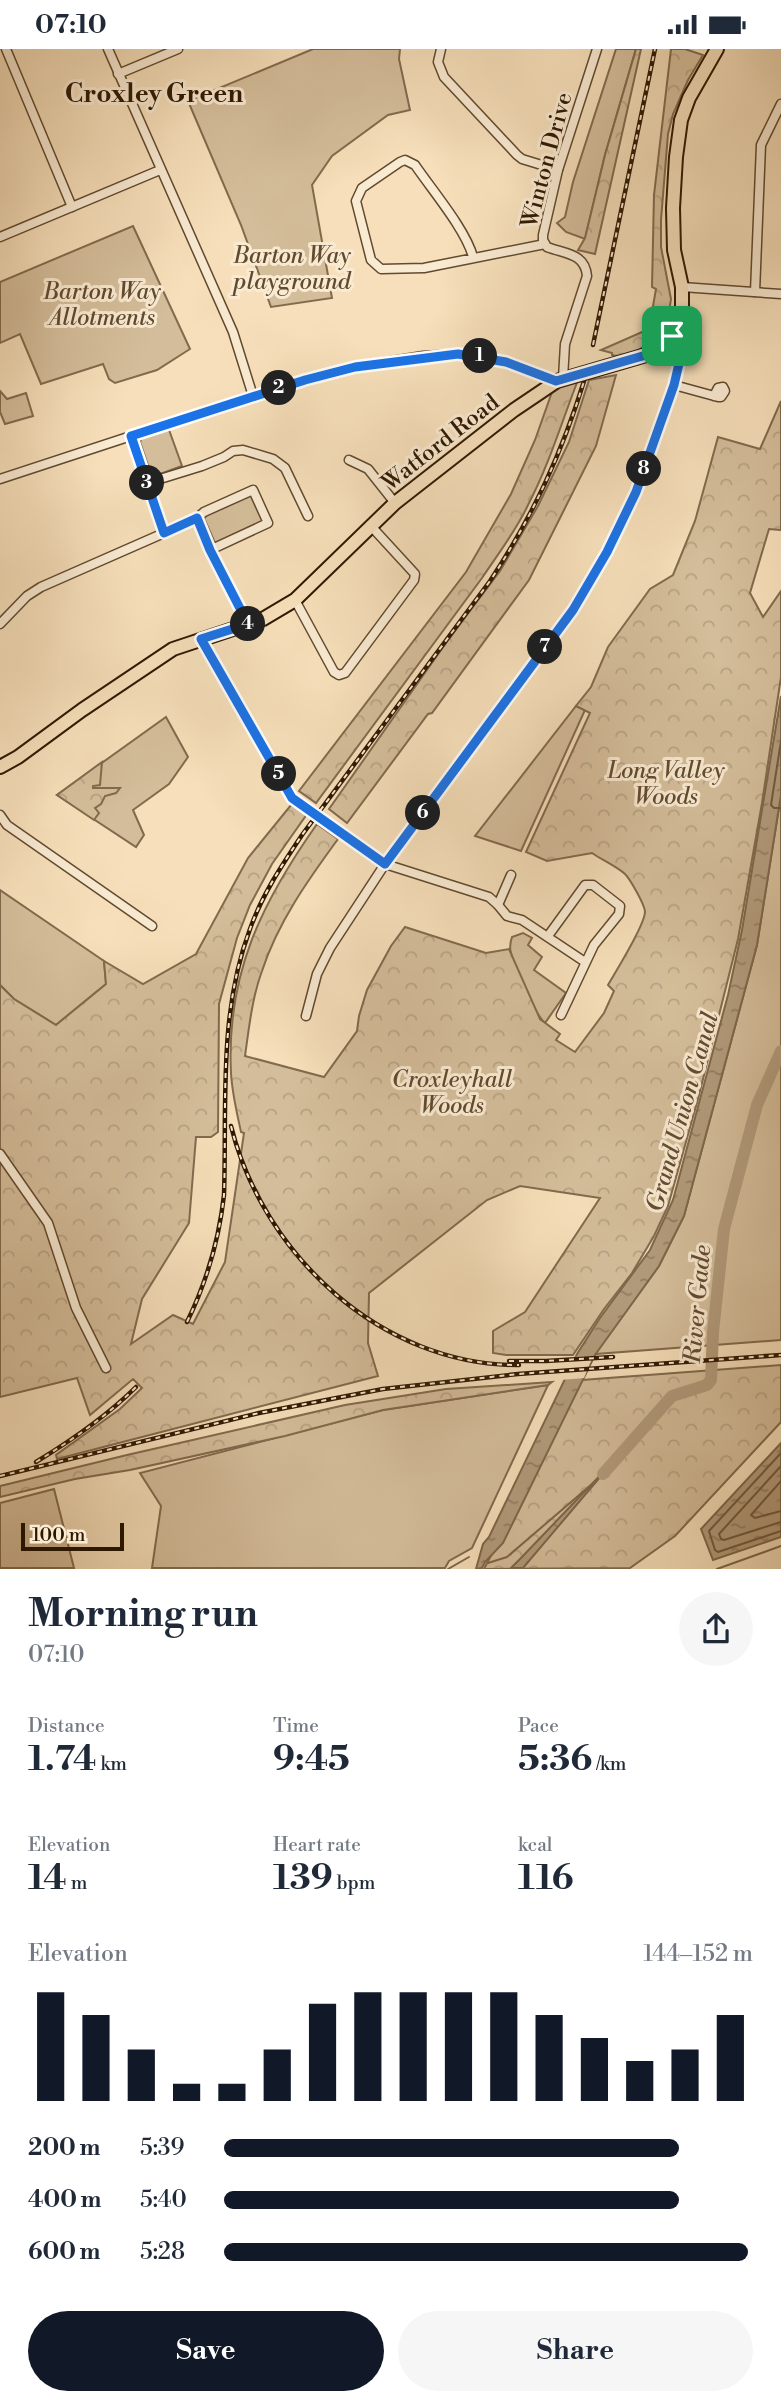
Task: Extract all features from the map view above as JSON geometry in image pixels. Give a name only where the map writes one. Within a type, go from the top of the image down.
[{"type":"main road","points":[[672,336],[682,309],[682,287],[674,250],[673,208],[681,120],[688,98],[717,49]]},
{"type":"main road","name":"Watford Road","points":[[0,767],[164,654],[180,646],[263,619],[295,600],[395,503],[506,415],[560,379],[646,355],[672,336]]},
{"type":"street","points":[[6,49],[72,207]]},
{"type":"street","points":[[108,49],[233,332],[253,396]]},
{"type":"street","points":[[118,74],[178,49]]},
{"type":"street","points":[[441,49],[438,62],[444,77],[517,155],[558,170]]},
{"type":"street","name":"Winton Drive","points":[[560,379],[565,345],[587,276],[576,256],[552,249],[545,244],[543,235],[558,170],[597,49]]},
{"type":"street","points":[[755,292],[761,145],[781,104]]},
{"type":"street","points":[[473,257],[470,247],[411,162],[400,162],[359,192],[356,201],[371,260],[377,268],[424,268],[545,244]]},
{"type":"street","points":[[0,237],[160,170]]},
{"type":"street","points":[[682,287],[781,294]]},
{"type":"street","points":[[306,1016],[317,974],[330,948],[385,864],[579,600],[607,552],[636,492],[674,385],[682,351],[672,336]]},
{"type":"street","points":[[0,479],[253,396],[355,367],[441,354],[484,357],[560,379]]},
{"type":"street","points":[[674,385],[715,396]]},
{"type":"street","points":[[131,436],[164,533]]},
{"type":"street","points":[[147,484],[202,466],[233,451],[243,450],[273,459],[285,468],[308,516]]},
{"type":"street","points":[[349,460],[368,469],[395,503]]},
{"type":"street","points":[[0,624],[33,591],[253,490],[268,523],[210,550]]},
{"type":"street","points":[[197,518],[210,550],[248,624]]},
{"type":"street","points":[[295,600],[334,672],[339,675],[345,673],[414,580],[415,574],[370,525]]},
{"type":"street","points":[[201,639],[292,798],[385,864],[489,897],[507,916],[548,936],[586,962]]},
{"type":"street","points":[[0,815],[7,825],[152,926]]},
{"type":"street","points":[[498,905],[511,876]]},
{"type":"street","points":[[548,936],[570,908],[580,889],[587,884],[595,886],[615,901],[621,910],[594,945],[561,1014]]},
{"type":"street","points":[[0,1154],[48,1223],[76,1308],[106,1368]]},
{"type":"green space","name":"Barton Way playground","points":[[313,49],[400,49],[399,59],[410,110],[388,115],[332,156],[312,185],[332,298],[271,307],[241,225],[188,101]]},
{"type":"green space","points":[[616,49],[636,49],[605,155],[585,239],[566,232],[557,223],[565,217],[573,182]]},
{"type":"green space","points":[[636,49],[641,49],[595,254],[578,250],[585,238],[605,155]]},
{"type":"green space","points":[[671,49],[685,49],[703,55],[688,80],[673,114],[668,134],[661,247],[671,299],[670,307],[666,320],[651,341],[632,353],[612,355],[601,350],[649,329],[656,289],[652,287],[654,195]]},
{"type":"green space","name":"Barton Way Allotments","points":[[133,226],[190,349],[157,370],[115,383],[109,379],[103,364],[41,384],[20,334],[0,343],[0,282]]},
{"type":"green space","points":[[616,375],[596,446],[529,580],[347,823],[329,809],[500,571],[538,506],[569,442],[589,380]]},
{"type":"green space","points":[[578,380],[542,474],[512,533],[482,578],[316,803],[299,791],[466,572],[511,494],[535,440],[552,392],[559,385]]},
{"type":"green space","points":[[0,391],[7,399],[26,393],[33,416],[5,424],[0,412]]},
{"type":"green space","name":"Croxleyhall Woods","points":[[781,401],[781,530],[769,529],[750,593],[763,617],[781,591],[781,677],[762,803],[738,939],[698,1099],[668,1206],[632,1273],[573,1355],[493,1353],[493,1331],[525,1312],[600,1198],[520,1186],[487,1200],[369,1293],[368,1343],[378,1376],[57,1459],[56,1455],[120,1409],[142,1388],[133,1379],[90,1415],[77,1378],[0,1397],[0,985],[14,999],[56,1025],[106,984],[104,961],[143,984],[196,954],[248,858],[291,805],[307,814],[272,864],[250,905],[237,938],[219,1004],[218,1132],[211,1137],[196,1137],[189,1223],[142,1299],[131,1344],[173,1315],[193,1324],[225,1262],[244,1133],[241,1132],[231,1073],[235,1003],[242,971],[264,911],[317,824],[338,839],[276,935],[256,992],[245,1056],[324,1077],[357,1031],[367,990],[391,946],[405,927],[486,953],[509,949],[540,1019],[560,1034],[556,1040],[575,1052],[604,1013],[614,991],[608,985],[630,948],[645,912],[637,892],[625,874],[592,853],[547,861],[526,852],[590,713],[576,706],[591,687],[608,647],[650,589],[673,575],[695,521],[718,437],[760,449]]},
{"type":"green space","points":[[168,427],[182,466],[152,477],[140,442],[143,435]]},
{"type":"green space","points":[[251,494],[263,521],[215,543],[203,516]]},
{"type":"green space","points":[[576,706],[585,710],[521,851],[475,836]]},
{"type":"green space","points":[[166,717],[188,757],[169,784],[133,810],[144,835],[136,847],[57,795]]},
{"type":"green space","points":[[102,762],[100,785],[93,788],[120,788],[116,793],[105,796],[95,808],[99,813],[94,820],[57,795]]},
{"type":"green space","points":[[781,795],[781,1340],[595,1354],[659,1266],[684,1216],[757,945]]},
{"type":"green space","points":[[0,890],[104,961],[106,984],[56,1025],[14,999],[0,985]]},
{"type":"green space","points":[[523,933],[532,938],[528,945],[542,957],[534,970],[566,993],[545,1023],[526,991],[510,951],[512,937]]},
{"type":"green space","points":[[781,1365],[781,1422],[675,1536],[630,1568],[484,1569],[582,1380]]},
{"type":"green space","points":[[552,1382],[548,1385],[383,1410],[285,1436],[0,1497],[0,1486],[345,1405],[446,1389]]},
{"type":"green space","points":[[548,1385],[472,1548],[449,1561],[445,1568],[152,1568],[161,1506],[140,1473],[383,1410]]},
{"type":"green space","points":[[54,1489],[74,1568],[0,1568],[0,1503]]},
{"type":"water","points":[[781,696],[781,795],[757,945],[684,1216],[659,1266],[595,1355],[503,1543],[482,1568],[476,1569],[483,1544],[489,1537],[577,1354],[650,1250],[673,1200],[728,995],[742,930]]},
{"type":"water","points":[[781,1443],[781,1537],[713,1560],[701,1529]]},
{"type":"water","points":[[612,1463],[523,1568],[511,1568],[520,1559]]},
{"type":"pier","points":[[593,1356],[584,1378],[561,1380],[572,1357]]},
{"type":"waterway","name":"River Gade","points":[[603,1474],[672,1396],[707,1385],[711,1380],[713,1332],[724,1229],[757,1105],[781,1051]]},
{"type":"waterway","points":[[488,1563],[507,1557],[592,1484]]},
{"type":"waterway","points":[[717,1569],[781,1546]]},
{"type":"waterway","points":[[448,1569],[469,1557]]},
{"type":"railway","points":[[593,345],[655,49]]},
{"type":"railway","points":[[187,1322],[211,1260],[222,1212],[226,1061],[233,994],[240,961],[260,904],[302,835],[505,557],[545,483],[585,378]]},
{"type":"railway","points":[[231,1126],[247,1173],[270,1218],[300,1259],[336,1294],[376,1324],[421,1346],[469,1360],[519,1365]]},
{"type":"railway","points":[[0,1476],[259,1413],[383,1389],[518,1374],[781,1355]]},
{"type":"railway","points":[[509,1361],[613,1357]]},
{"type":"railway","points":[[36,1462],[88,1427],[136,1387]]},
{"type":"district","name":"Croxley Green","points":[[154,93]]},
{"type":"route","points":[[672,336],[682,351],[674,385],[636,492],[607,552],[573,610],[385,864],[292,798],[201,639],[248,624],[210,550],[197,518],[164,533],[131,436],[305,380],[355,367],[423,356],[458,354],[506,362],[556,381],[646,355],[672,336]]},
{"type":"park label","name":"Long Valley Woods","points":[[666,783]]},
{"type":"water label","name":"Grand Union Canal","points":[[682,1112]]}]
